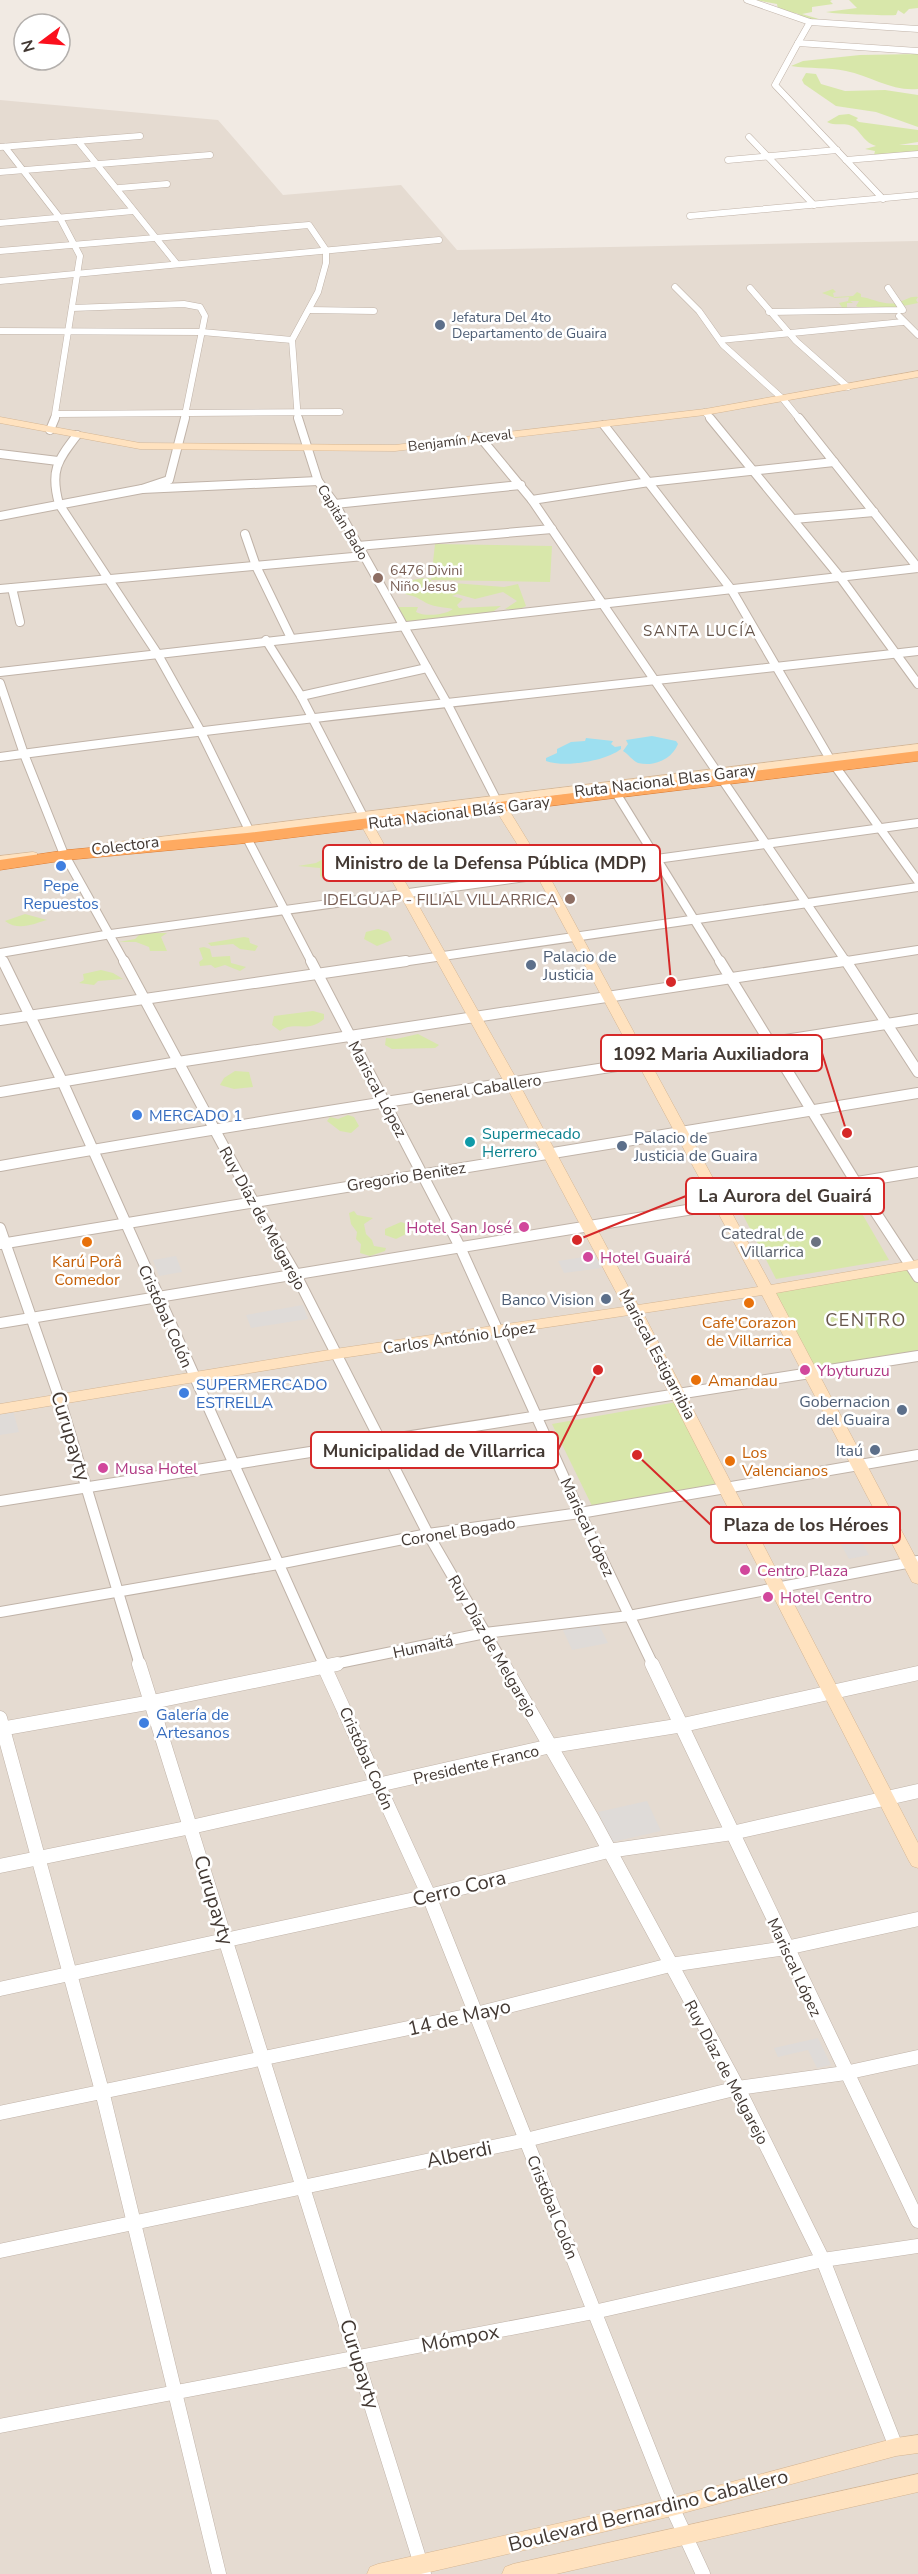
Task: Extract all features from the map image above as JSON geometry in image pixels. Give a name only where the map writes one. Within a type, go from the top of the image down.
[{"type":"highway","name":"Ruta Nacional Blás Garay","points":[[0,865],[65,853],[616,793],[832,763],[918,756]]},
{"type":"main road","name":"Benjamín Aceval","points":[[0,420],[140,446],[395,448],[705,412],[918,374]]},
{"type":"main road","points":[[832,763],[918,748]]},
{"type":"main road","name":"Ruta Nacional Blas Garay","points":[[499,804],[720,778]]},
{"type":"main road","points":[[499,804],[542,873],[682,1130],[859,1466],[914,1561],[918,1578]]},
{"type":"main road","name":"Mariscal Estigarribia","points":[[365,820],[513,1084],[729,1487],[918,1861]]},
{"type":"main road","points":[[0,860],[65,853]]},
{"type":"main road","name":"Carlos António López","points":[[0,1409],[194,1379],[335,1354],[499,1332],[915,1269]]},
{"type":"main road","name":"Boulevard Bernardino Caballero","points":[[378,2574],[422,2569],[672,2507],[896,2447],[918,2444]]},
{"type":"main road","name":"Boulevard Bernardino Caballero","points":[[513,2574],[918,2483]]},
{"type":"street","points":[[747,0],[810,22],[918,29]]},
{"type":"street","points":[[810,22],[775,85],[883,199]]},
{"type":"street","points":[[798,43],[918,51]]},
{"type":"street","points":[[3,147],[140,136]]},
{"type":"street","points":[[749,138],[769,156],[814,205]]},
{"type":"street","points":[[78,141],[100,163],[153,238],[176,263]]},
{"type":"street","points":[[3,147],[25,170],[60,218],[80,256],[57,414],[50,430]]},
{"type":"street","points":[[728,160],[837,150]]},
{"type":"street","points":[[846,160],[918,154]]},
{"type":"street","points":[[0,172],[210,155]]},
{"type":"street","points":[[119,188],[168,184]]},
{"type":"street","points":[[690,216],[918,195]]},
{"type":"street","points":[[0,223],[133,211]]},
{"type":"street","points":[[0,251],[309,225],[326,250],[326,263],[318,292],[292,340],[202,332],[0,331]]},
{"type":"street","points":[[0,281],[439,240]]},
{"type":"street","points":[[675,287],[699,311],[720,340],[783,399],[918,568]]},
{"type":"street","points":[[750,288],[784,331],[816,363],[848,387]]},
{"type":"street","points":[[769,312],[903,310],[888,288]]},
{"type":"street","points":[[72,308],[184,304],[200,307],[205,316],[186,413],[168,480]]},
{"type":"street","points":[[309,310],[374,312]]},
{"type":"street","points":[[897,310],[903,322],[918,335]]},
{"type":"street","points":[[720,340],[784,331],[903,322]]},
{"type":"street","name":"Capitán Bado","points":[[292,340],[296,412],[318,481],[335,504],[404,626],[499,804]]},
{"type":"street","points":[[57,414],[340,412]]},
{"type":"street","points":[[705,412],[840,577],[918,684]]},
{"type":"street","points":[[604,425],[731,589],[832,763],[918,881]]},
{"type":"street","points":[[59,504],[52,482],[58,461],[77,435]]},
{"type":"street","points":[[480,437],[532,500],[720,778],[808,902],[918,1072]]},
{"type":"street","points":[[0,454],[58,461]]},
{"type":"street","points":[[532,500],[649,482],[834,462]]},
{"type":"street","points":[[168,480],[176,489]]},
{"type":"street","points":[[0,516],[142,489],[168,480]]},
{"type":"street","points":[[142,489],[318,481]]},
{"type":"street","points":[[335,504],[521,485]]},
{"type":"street","name":"Mariscal López","points":[[59,504],[157,653],[200,730],[286,910],[460,1246],[580,1513],[918,2222]]},
{"type":"street","points":[[794,519],[874,512]]},
{"type":"street","points":[[358,546],[552,529]]},
{"type":"street","points":[[245,534],[256,566],[291,638]]},
{"type":"street","points":[[0,589],[364,556]]},
{"type":"street","points":[[0,672],[266,640],[918,568]]},
{"type":"street","points":[[12,588],[20,621]]},
{"type":"street","points":[[266,640],[301,696],[365,820]]},
{"type":"street","points":[[0,758],[200,730],[313,720],[918,651]]},
{"type":"street","points":[[301,696],[427,669]]},
{"type":"street","name":"Ruy Díaz de Melgarejo","points":[[0,683],[24,754],[65,853],[111,934],[253,1201],[295,1273],[378,1440],[428,1534],[551,1746],[738,2088],[823,2260],[896,2447]]},
{"type":"street","points":[[616,793],[811,1110],[915,1269]]},
{"type":"street","points":[[0,954],[111,934],[766,842],[918,823]]},
{"type":"street","points":[[0,1020],[143,997],[319,975],[918,887]]},
{"type":"street","points":[[0,1092],[178,1062],[351,1038],[918,950]]},
{"type":"street","name":"Cristóbal Colón","points":[[0,954],[63,1083],[232,1465],[429,1896],[672,2507],[703,2574]]},
{"type":"street","name":"General Caballero","points":[[0,1166],[214,1128],[513,1084],[918,1019]]},
{"type":"street","name":"Gregorio Benitez","points":[[3,1244],[421,1173],[918,1093]]},
{"type":"street","points":[[0,1323],[855,1180],[918,1173]]},
{"type":"street","name":"Curupayty","points":[[0,1228],[3,1244],[33,1318],[60,1400],[117,1592],[422,2569]]},
{"type":"street","points":[[0,1502],[378,1440],[680,1395],[918,1356]]},
{"type":"street","name":"Coronel Bogado","points":[[0,1612],[278,1564],[428,1534],[580,1513],[918,1455]]},
{"type":"street","name":"Humaitá","points":[[1,1725],[152,1702],[485,1633],[629,1616],[914,1561]]},
{"type":"street","name":"Presidente Franco","points":[[0,1866],[191,1827],[551,1746],[683,1725],[918,1673]]},
{"type":"street","points":[[1,1725],[102,2091],[219,2574]]},
{"type":"street","name":"Cerro Cora","points":[[0,1989],[226,1938],[429,1896],[608,1851],[732,1833],[918,1791]]},
{"type":"street","name":"14 de Mayo","points":[[0,2113],[476,2014],[670,1965],[786,1947],[918,1919]]},
{"type":"street","name":"Alberdi","points":[[0,2251],[526,2140],[738,2088],[845,2073],[918,2057]]},
{"type":"street","name":"Mómpox","points":[[0,2426],[594,2312],[823,2260],[918,2246]]},
{"type":"shaded area","points":[[0,100],[218,120],[283,195],[401,185],[457,250],[918,241],[918,2574],[0,2574]]},
{"type":"shaded area","points":[[596,1255],[601,1268],[564,1273],[558,1261]]},
{"type":"shaded area","points":[[176,1256],[182,1272],[159,1276],[153,1260]]},
{"type":"shaded area","points":[[303,1305],[308,1319],[251,1328],[246,1315]]},
{"type":"shaded area","points":[[13,1411],[19,1432],[0,1435],[0,1414]]},
{"type":"shaded area","points":[[856,1532],[869,1555],[849,1559],[836,1536]]},
{"type":"shaded area","points":[[598,1623],[608,1643],[572,1650],[563,1630]]},
{"type":"shaded area","points":[[647,1801],[661,1831],[612,1842],[598,1812]]},
{"type":"shaded area","points":[[818,2038],[831,2065],[817,2068],[808,2050],[778,2057],[774,2048]]},
{"type":"green space","points":[[756,0],[832,0],[830,1],[833,4],[812,7],[812,12],[802,14],[819,19],[812,21],[796,13],[779,15],[777,4]]},
{"type":"green space","points":[[849,0],[918,0],[918,8],[909,9],[904,14],[898,10],[896,15],[826,12],[857,8]]},
{"type":"green space","points":[[918,54],[918,89],[900,88],[839,70],[791,66],[803,61],[860,55]]},
{"type":"green space","points":[[806,73],[816,74],[821,84],[845,91],[885,90],[918,95],[918,127],[876,112],[836,106],[804,84],[802,80]]},
{"type":"green space","points":[[849,114],[858,118],[856,120],[859,122],[918,130],[918,142],[899,145],[918,145],[918,152],[874,155],[875,151],[865,149],[876,146],[866,140],[855,128],[827,122],[839,115]]},
{"type":"green space","points":[[833,289],[836,292],[833,293],[834,297],[853,296],[857,292],[861,294],[861,297],[879,302],[894,303],[918,297],[916,300],[918,303],[888,309],[860,308],[856,306],[859,301],[850,301],[853,303],[847,303],[847,308],[843,309],[839,303],[848,301],[849,297],[835,298],[822,293]]},
{"type":"green space","points":[[435,544],[552,546],[550,582],[431,580]]},
{"type":"green space","points":[[429,578],[434,584],[453,583],[504,587],[518,584],[526,606],[518,610],[505,609],[517,601],[503,592],[475,599],[457,594],[452,596],[463,599],[457,605],[459,608],[501,606],[491,613],[441,617],[414,626],[404,621],[397,607],[418,607],[416,612],[430,615],[445,613],[453,609],[430,604],[405,594],[406,591],[421,589],[402,586],[403,582]]},
{"type":"green space","points":[[325,858],[345,860],[348,866],[339,870],[330,870],[327,880],[320,876],[320,868],[298,866],[316,863]]},
{"type":"green space","points":[[25,914],[47,920],[21,926],[5,921]]},
{"type":"green space","points":[[378,929],[388,932],[392,940],[377,946],[364,939],[366,932]]},
{"type":"green space","points":[[141,933],[167,933],[161,937],[167,951],[150,951],[149,947],[136,942],[119,942],[135,939]]},
{"type":"green space","points":[[249,938],[250,943],[258,946],[255,951],[240,949],[233,944],[211,946],[208,943]]},
{"type":"green space","points":[[199,948],[210,949],[212,957],[230,956],[231,963],[246,967],[240,971],[225,965],[215,968],[211,965],[200,966],[199,962],[203,959]]},
{"type":"green space","points":[[101,970],[123,979],[98,981],[94,985],[79,983],[84,980],[83,974]]},
{"type":"green space","points":[[313,1011],[324,1014],[324,1019],[312,1026],[291,1027],[280,1031],[272,1025],[274,1016]]},
{"type":"green space","points":[[418,1034],[439,1045],[435,1048],[392,1049],[385,1045],[386,1038],[396,1039]]},
{"type":"green space","points":[[235,1071],[249,1072],[253,1087],[234,1089],[220,1085],[224,1078]]},
{"type":"green space","points":[[348,1115],[354,1117],[359,1126],[351,1133],[340,1131],[327,1121],[330,1117],[338,1119]]},
{"type":"green space","points":[[850,1193],[889,1260],[776,1279],[741,1211]]},
{"type":"green space","points":[[354,1211],[357,1215],[373,1218],[364,1224],[366,1234],[374,1246],[386,1248],[385,1251],[370,1256],[360,1253],[361,1244],[356,1239],[357,1232],[351,1224],[349,1213]]},
{"type":"green space","points":[[401,1222],[410,1225],[412,1231],[396,1239],[385,1235],[385,1229]]},
{"type":"green space","points":[[909,1268],[918,1282],[918,1354],[813,1370],[772,1292]]},
{"type":"green space","points":[[677,1402],[724,1486],[593,1508],[552,1424]]},
{"type":"water","points":[[652,736],[676,741],[678,744],[667,758],[651,764],[638,763],[623,751],[628,744],[626,740]]},
{"type":"water","points":[[586,738],[613,741],[611,744],[615,747],[621,746],[621,749],[605,757],[585,762],[563,764],[546,761],[546,758],[557,753],[557,749],[571,742],[585,741]]},
{"type":"place","name":"Jefatura Del 4to Departamento de Guaira","points":[[440,325]]},
{"type":"place","name":"6476 Divini Niño Jesus","points":[[378,578]]},
{"type":"place","name":"Pepe Repuestos","points":[[61,866]]},
{"type":"place","name":"IDELGUAP - FILIAL VILLARRICA","points":[[570,899]]},
{"type":"place","name":"Palacio de Justicia","points":[[531,965]]},
{"type":"place","name":"Ministro de la Defensa Pública (MDP)","points":[[671,982]]},
{"type":"place","name":"MERCADO 1","points":[[137,1115]]},
{"type":"place","name":"1092 Maria Auxiliadora","points":[[847,1133]]},
{"type":"place","name":"Supermecado Herrero","points":[[470,1142]]},
{"type":"place","name":"Palacio de Justicia de Guaira","points":[[622,1146]]},
{"type":"place","name":"Hotel San José","points":[[524,1227]]},
{"type":"place","name":"La Aurora del Guairá","points":[[577,1240]]},
{"type":"place","name":"Karú Porâ Comedor","points":[[87,1242]]},
{"type":"place","name":"Catedral de Villarrica","points":[[816,1242]]},
{"type":"place","name":"Hotel Guairá","points":[[588,1257]]},
{"type":"place","name":"Banco Vision","points":[[606,1299]]},
{"type":"place","name":"Cafe'Corazon de Villarrica","points":[[749,1303]]},
{"type":"place","name":"Municipalidad de Villarrica","points":[[598,1370]]},
{"type":"place","name":"Ybyturuzu","points":[[805,1370]]},
{"type":"place","name":"Amandau","points":[[696,1380]]},
{"type":"place","name":"SUPERMERCADO ESTRELLA","points":[[184,1393]]},
{"type":"place","name":"Gobernacion del Guaira","points":[[902,1410]]},
{"type":"place","name":"Itaú","points":[[875,1450]]},
{"type":"place","name":"Plaza de los Héroes","points":[[637,1455]]},
{"type":"place","name":"Los Valencianos","points":[[730,1461]]},
{"type":"place","name":"Musa Hotel","points":[[103,1468]]},
{"type":"place","name":"Centro Plaza","points":[[745,1570]]},
{"type":"place","name":"Hotel Centro","points":[[768,1597]]},
{"type":"place","name":"Galería de Artesanos","points":[[144,1723]]},
{"type":"district","name":"SANTA LUCÍA","points":[[700,631]]},
{"type":"district","name":"CENTRO","points":[[866,1320]]}]
